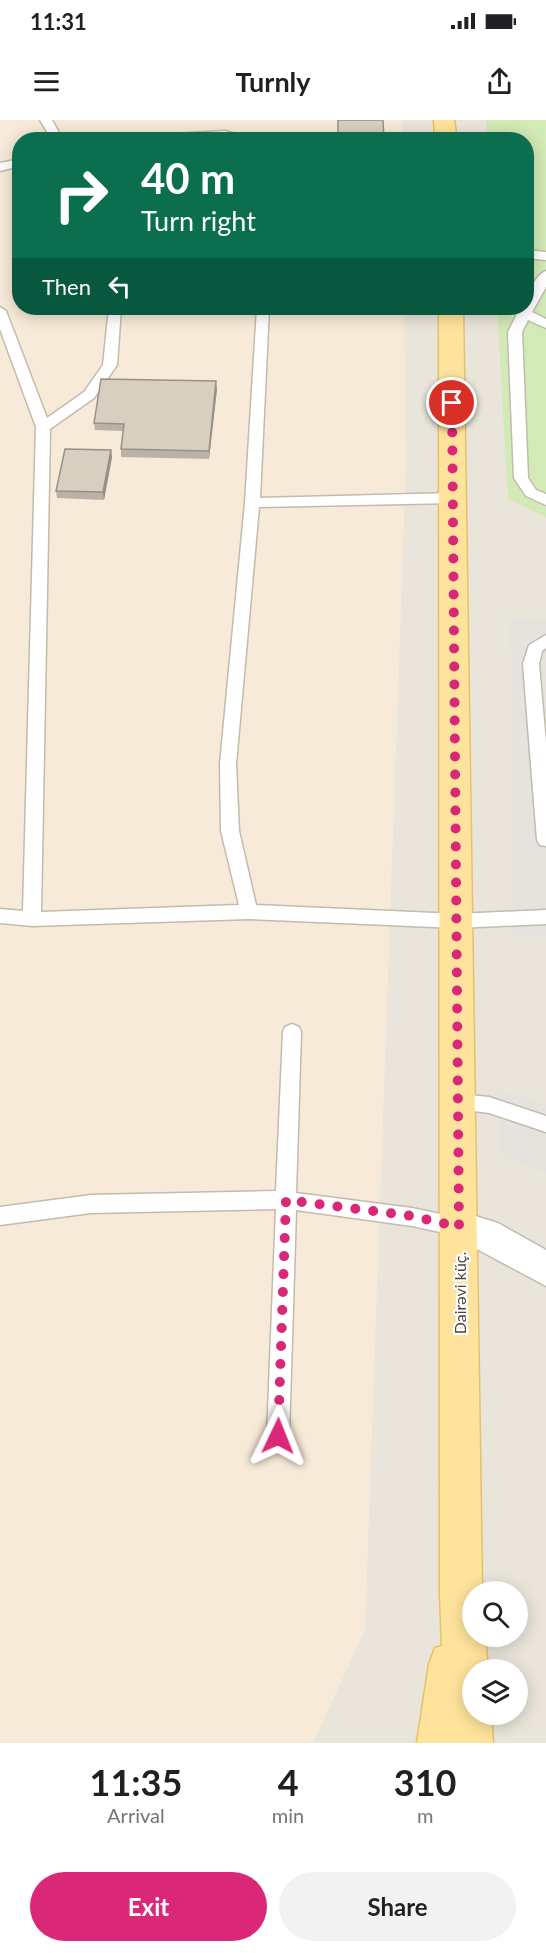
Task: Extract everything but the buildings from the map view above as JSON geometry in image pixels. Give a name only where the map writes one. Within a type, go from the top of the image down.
[{"type":"main road","name":"Dairəvi küç.","points":[[451,315],[461,1594],[470,1743]]},
{"type":"main road","name":"Dairəvi küç.","points":[[440,1743],[461,1594]]},
{"type":"street","points":[[459,1227],[485,1235],[546,1269]]},
{"type":"lane","points":[[534,296],[546,275]]},
{"type":"lane","points":[[0,311],[43,427],[32,919]]},
{"type":"lane","points":[[43,427],[89,395],[110,365],[114,315]]},
{"type":"lane","points":[[249,912],[230,831],[228,764],[252,503],[263,315]]},
{"type":"lane","points":[[523,315],[516,332],[521,478],[531,493],[546,500]]},
{"type":"lane","points":[[528,315],[546,324]]},
{"type":"lane","points":[[252,503],[453,498]]},
{"type":"lane","points":[[546,640],[535,649],[531,664],[546,840]]},
{"type":"lane","points":[[0,916],[32,919],[249,912],[457,921],[546,917]]},
{"type":"lane","points":[[278,1436],[292,1032]]},
{"type":"lane","points":[[458,1102],[489,1105],[546,1124]]},
{"type":"lane","points":[[0,1216],[91,1204],[286,1200],[412,1216],[459,1227]]},
{"type":"shaded area","points":[[0,120],[546,120],[546,1743],[0,1743]]},
{"type":"shaded area","points":[[0,120],[402,120],[402,132],[12,132],[12,315],[404,315],[406,464],[365,1630],[313,1743],[0,1743]]},
{"type":"shaded area","points":[[510,619],[546,620],[546,938],[513,935]]},
{"type":"shaded area","points":[[498,1091],[546,1104],[546,1173],[499,1154]]},
{"type":"green space","points":[[486,120],[546,120],[546,517],[508,499],[497,315],[534,315],[534,132],[487,132]]},
{"type":"route","points":[[278,1436],[286,1200],[412,1216],[459,1227],[452,403]]}]
